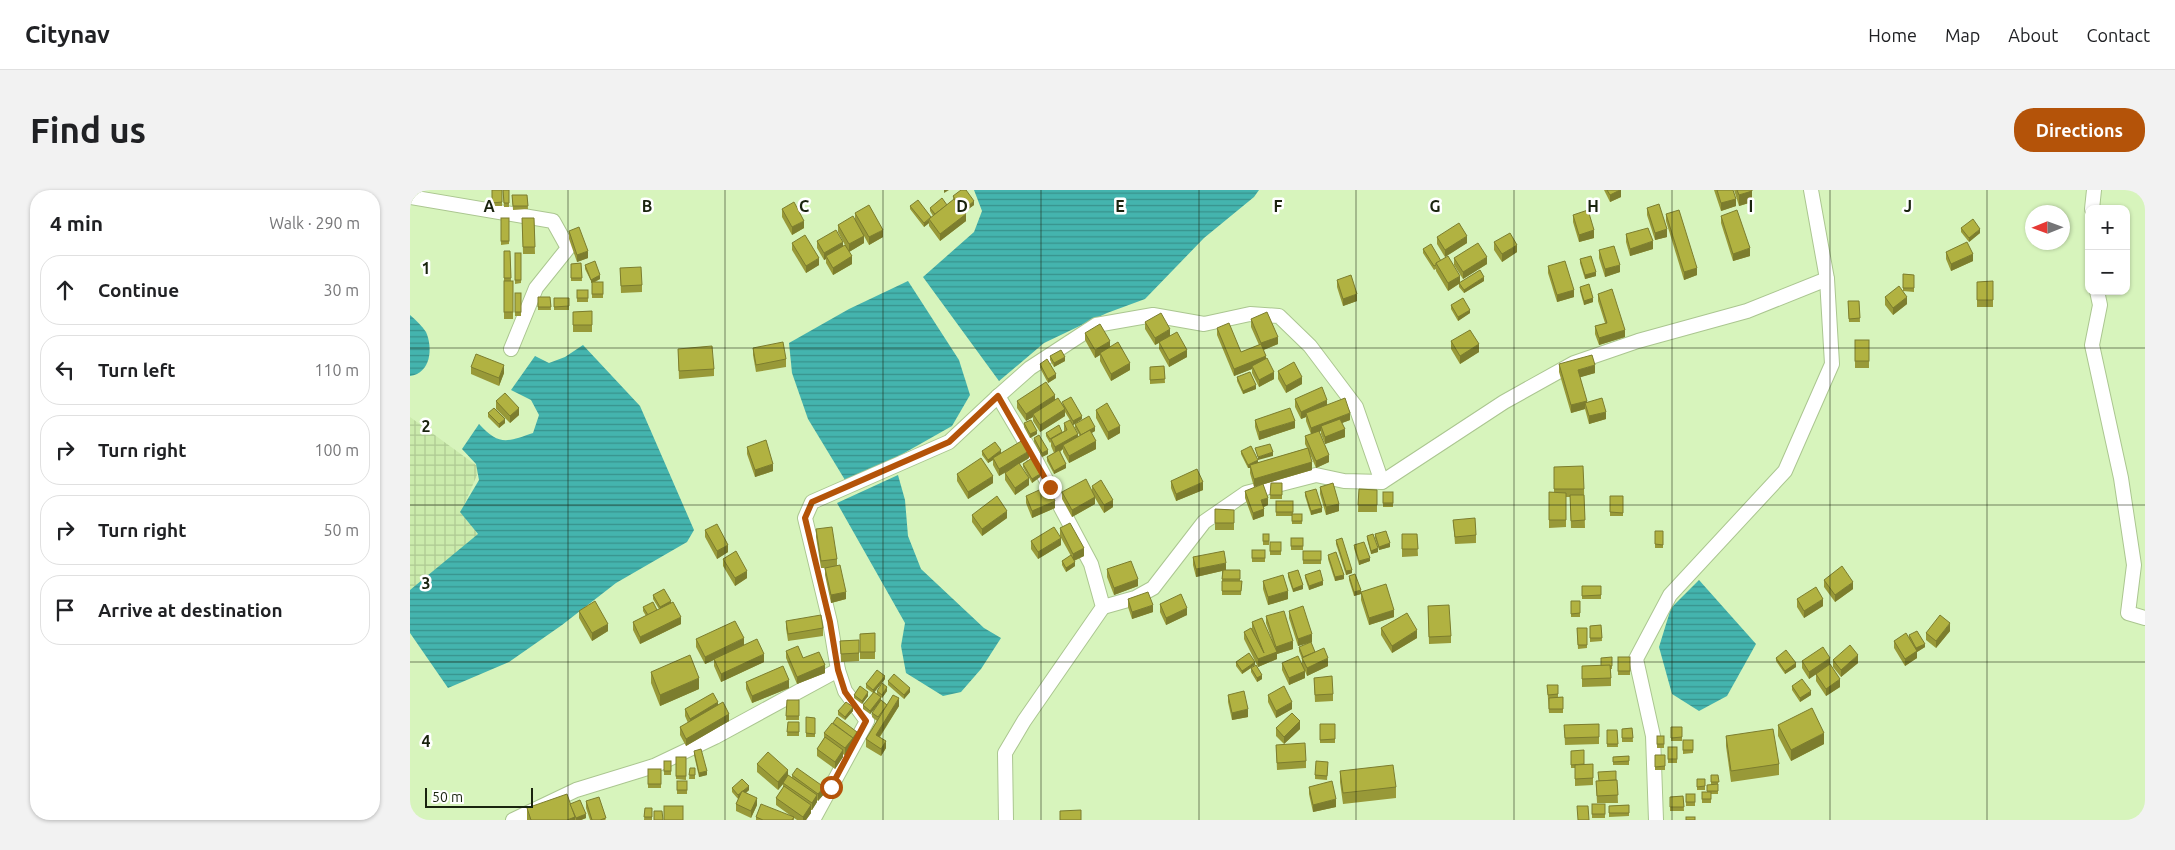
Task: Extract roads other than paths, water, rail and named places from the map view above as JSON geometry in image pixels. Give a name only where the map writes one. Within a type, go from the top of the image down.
[{"type":"street","points":[[1656,820],[1653,736],[1636,659],[1670,595],[1785,471],[1832,364],[1827,279],[1811,190]]},
{"type":"street","points":[[2092,205],[2094,190]]},
{"type":"street","points":[[410,197],[553,221],[568,248],[536,288],[511,349]]},
{"type":"street","points":[[1006,820],[1005,753],[1024,721],[1103,607],[1135,598],[1153,588],[1204,522],[1246,493],[1316,475],[1344,482],[1382,482],[1504,402],[1574,363],[1638,341],[1747,311],[1827,279]]},
{"type":"street","points":[[2098,295],[2100,305],[2092,345],[2121,478],[2134,565],[2128,613],[2145,618]]},
{"type":"street","points":[[813,820],[866,721],[845,692],[838,670],[830,622],[805,518],[812,502],[949,442],[1030,368],[1096,326],[1153,315],[1204,324],[1250,314],[1280,316],[1310,346],[1356,407],[1382,482]]},
{"type":"street","points":[[998,396],[1033,455],[1091,564],[1103,607]]},
{"type":"street","points":[[513,820],[576,790],[654,766],[715,737],[838,670]]},
{"type":"water","points":[[974,190],[1259,190],[1254,197],[1204,238],[1145,299],[1107,313],[1044,343],[999,381],[923,277],[974,232],[982,211]]},
{"type":"water","points":[[908,281],[959,360],[970,395],[952,426],[899,456],[845,480],[808,419],[792,373],[789,343],[849,309]]},
{"type":"water","points":[[410,315],[426,332],[430,352],[426,365],[422,370],[410,376]]},
{"type":"water","points":[[583,345],[640,406],[694,530],[687,542],[616,583],[562,625],[509,662],[448,688],[410,633],[410,590],[478,534],[460,512],[479,480],[476,464],[462,449],[479,424],[492,436],[504,440],[533,433],[539,415],[531,400],[511,390],[535,356],[549,363],[565,357]]},
{"type":"water","points":[[898,475],[905,500],[908,536],[921,569],[984,628],[1001,638],[981,669],[961,692],[943,696],[906,673],[901,646],[905,623],[837,503]]},
{"type":"water","points":[[1699,580],[1756,644],[1727,696],[1699,711],[1672,694],[1659,647],[1671,608]]}]
